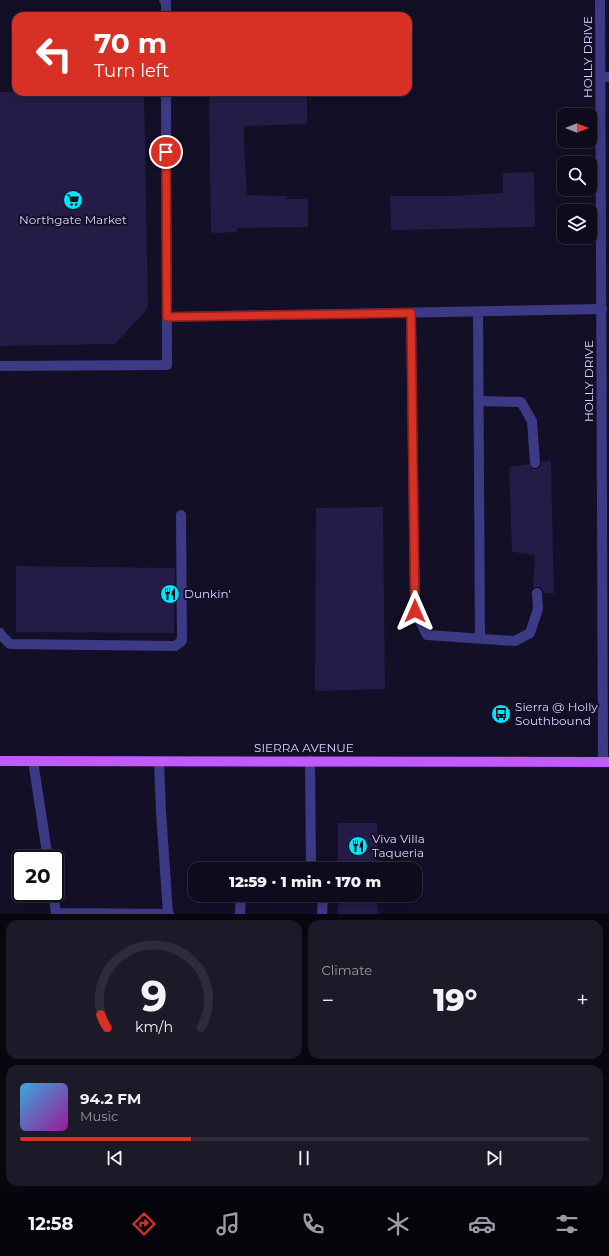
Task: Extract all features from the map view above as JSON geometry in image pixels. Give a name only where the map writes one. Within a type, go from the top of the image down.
[{"type":"main road","name":"SIERRA AVENUE","points":[[0,761],[606,762]]},
{"type":"street","points":[[164,0],[166,2],[166,12]]},
{"type":"street","name":"HOLLY DRIVE","points":[[600,0],[605,77],[602,309],[605,377],[606,762]]},
{"type":"street","points":[[0,366],[167,365],[166,96]]},
{"type":"street","points":[[167,317],[602,309]]},
{"type":"street","points":[[478,312],[480,638]]},
{"type":"street","points":[[411,313],[415,611],[428,635],[515,641],[530,633],[538,609],[538,593]]},
{"type":"street","points":[[479,401],[521,402],[532,421],[535,463]]},
{"type":"street","points":[[0,633],[10,644],[175,646],[182,641],[181,515]]},
{"type":"street","points":[[33,761],[47,850]]},
{"type":"street","points":[[310,761],[311,862]]},
{"type":"street","points":[[55,902],[57,913],[169,914],[159,762]]},
{"type":"street","points":[[240,914],[241,902]]},
{"type":"street","points":[[322,914],[323,902]]},
{"type":"building","name":"Northgate Market","points":[[0,92],[12,92],[12,96],[144,96],[148,308],[115,344],[0,346]]},
{"type":"building","points":[[209,96],[307,96],[307,124],[244,126],[244,146],[247,195],[287,196],[287,199],[308,199],[308,227],[237,228],[237,232],[211,233]]},
{"type":"building","points":[[534,172],[535,227],[391,230],[390,196],[451,196],[503,193],[503,173]]},
{"type":"building","points":[[551,460],[554,594],[544,593],[540,587],[533,588],[535,555],[512,552],[509,467],[529,464],[532,469],[536,469],[541,466],[541,462]]},
{"type":"building","points":[[383,507],[385,689],[315,691],[316,508]]},
{"type":"building","points":[[16,566],[175,568],[174,633],[16,632]]},
{"type":"building","name":"Viva Villa Taqueria","points":[[338,823],[377,823],[377,862],[338,862]]},
{"type":"building","name":"Viva Villa Taqueria","points":[[338,902],[377,902],[378,914],[338,914]]},
{"type":"place","name":"Northgate Market","points":[[73,200]]},
{"type":"place","name":"Dunkin'","points":[[170,594]]},
{"type":"place","name":"Sierra @ Holly Southbound","points":[[501,714]]},
{"type":"place","name":"Viva Villa Taqueria","points":[[358,846]]},
{"type":"route","points":[[166,152],[167,317],[411,313],[415,611]]}]
